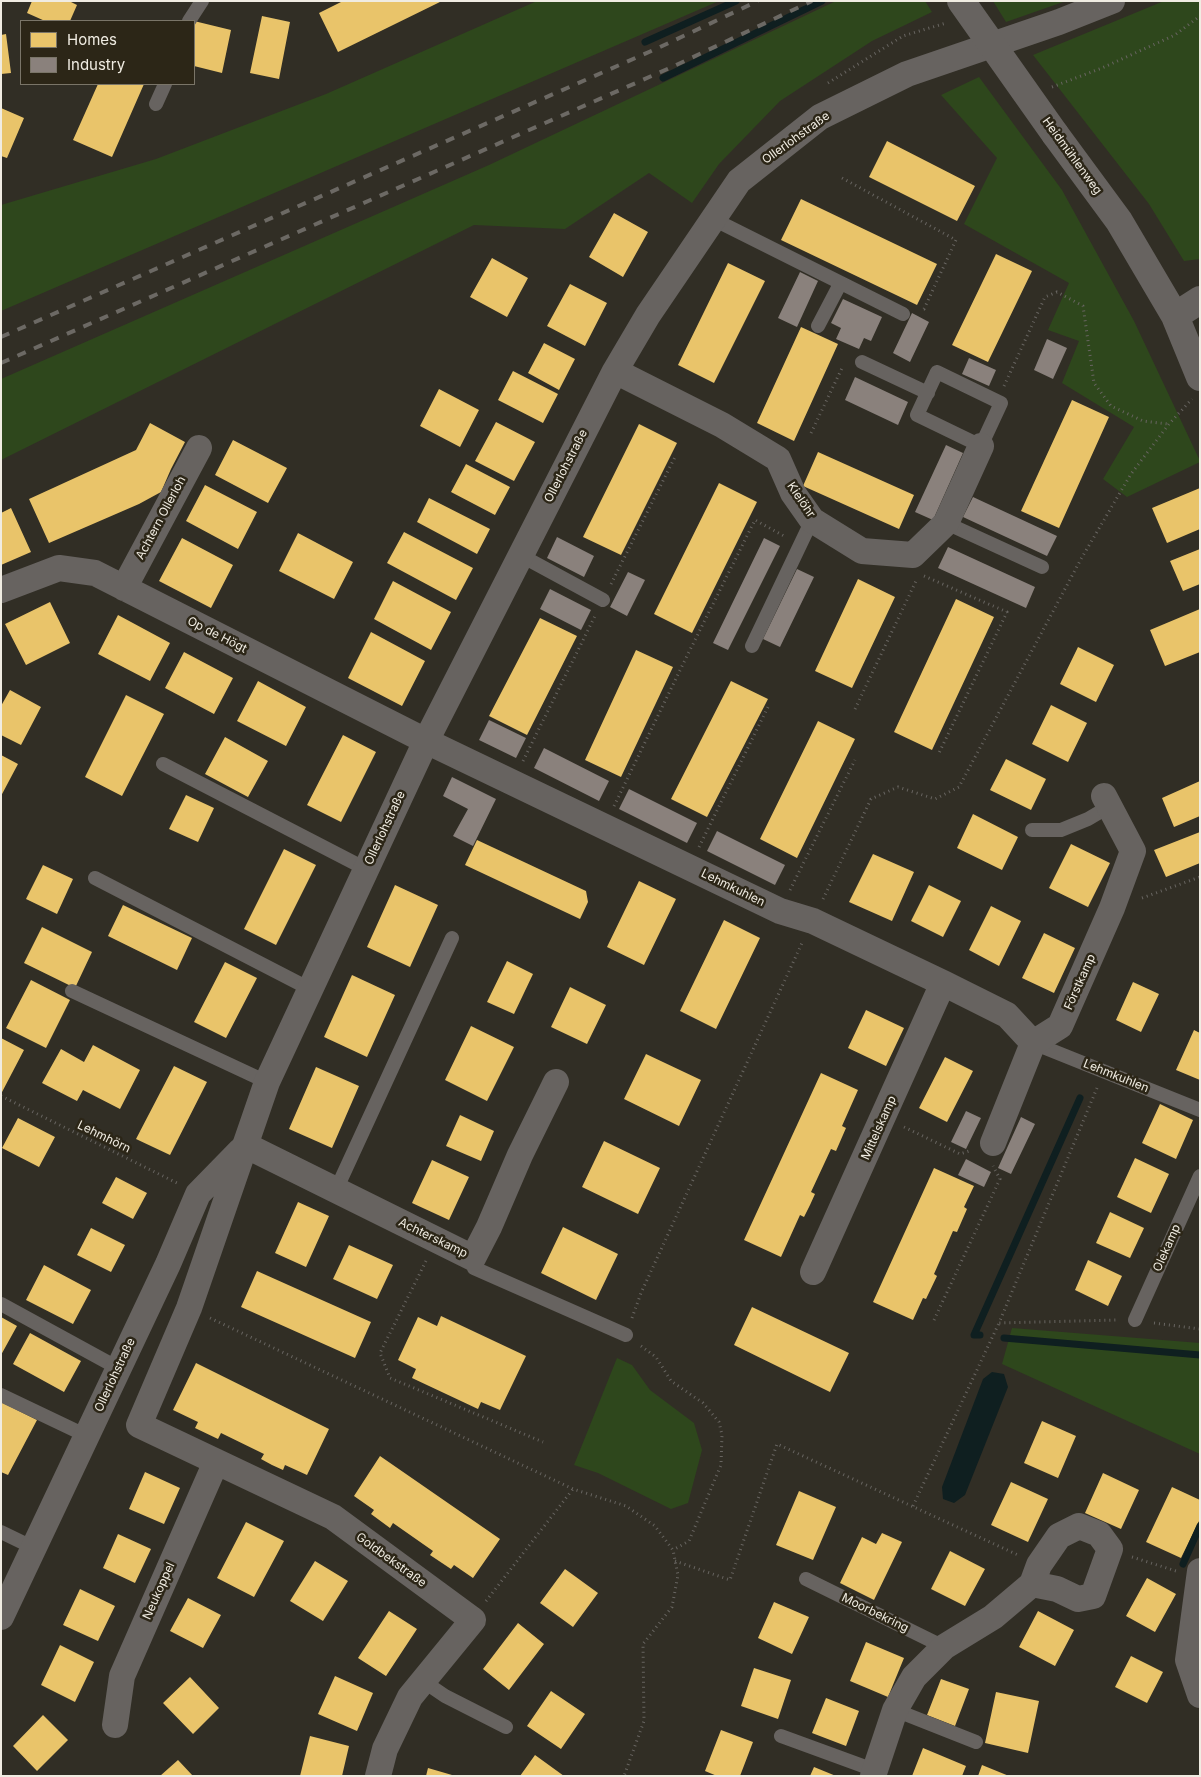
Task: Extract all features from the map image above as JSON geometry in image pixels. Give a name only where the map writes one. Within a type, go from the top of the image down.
[{"type":"street","name":"Heidmühlenweg","points":[[961,1],[1119,221],[1175,316],[1200,377]]},
{"type":"street","name":"Ollerlohstraße","points":[[139,1425],[189,1308],[266,1082],[426,741],[615,371],[648,315],[739,181],[820,117],[907,74],[1058,22],[1112,1]]},
{"type":"street","points":[[1175,316],[1200,300]]},
{"type":"street","name":"Kielöhr","points":[[615,371],[722,425],[778,459],[793,493],[812,520],[862,551],[913,555],[946,523],[981,446]]},
{"type":"street","name":"Achtern Ollerloh","points":[[124,588],[199,448]]},
{"type":"street","name":"Op de Högt","points":[[1,590],[59,568],[94,573],[426,741]]},
{"type":"street","name":"Lehmkuhlen","points":[[426,741],[780,911],[813,921],[943,983],[1007,1015],[1033,1043]]},
{"type":"street","name":"Förstkamp","points":[[1033,1043],[1060,1026],[1112,908],[1133,851],[1107,801]]},
{"type":"street","name":"Mittelskamp","points":[[813,1272],[884,1118],[943,983]]},
{"type":"street","points":[[993,1143],[1033,1043]]},
{"type":"street","name":"Achterskamp","points":[[246,1145],[474,1258],[520,1155],[556,1082]]},
{"type":"street","name":"Ollerlohstraße","points":[[1,1617],[168,1264],[198,1194],[246,1145]]},
{"type":"street","name":"Goldbekstraße","points":[[139,1425],[333,1517],[473,1620]]},
{"type":"street","name":"Neukoppel","points":[[115,1725],[122,1676],[216,1462]]},
{"type":"street","points":[[874,1773],[894,1710],[914,1677],[944,1647],[993,1618],[1035,1574],[1059,1536],[1079,1526],[1099,1534],[1110,1549],[1093,1596],[1078,1599],[1057,1589],[1035,1574]]},
{"type":"street","points":[[1199,1575],[1188,1660],[1200,1695]]},
{"type":"street","points":[[378,1776],[385,1749],[410,1696],[473,1620]]},
{"type":"lane","points":[[190,20],[202,1]]},
{"type":"lane","points":[[156,104],[165,85]]},
{"type":"lane","points":[[714,219],[902,314]]},
{"type":"lane","points":[[818,326],[840,284]]},
{"type":"lane","points":[[862,362],[928,393]]},
{"type":"lane","points":[[937,372],[998,401],[1002,403],[981,446],[917,415],[937,372]]},
{"type":"lane","points":[[752,646],[812,520]]},
{"type":"lane","points":[[946,523],[1042,567]]},
{"type":"lane","points":[[520,555],[603,600]]},
{"type":"lane","points":[[163,764],[366,869]]},
{"type":"lane","points":[[1032,830],[1061,830],[1088,818],[1107,801]]},
{"type":"lane","points":[[94,878],[310,989]]},
{"type":"lane","points":[[336,1190],[452,938]]},
{"type":"lane","points":[[72,991],[266,1082]]},
{"type":"lane","name":"Lehmkuhlen","points":[[1033,1043],[1200,1110]]},
{"type":"lane","name":"Olekamp","points":[[1135,1320],[1200,1176]]},
{"type":"lane","points":[[474,1258],[474,1268],[626,1335]]},
{"type":"lane","points":[[1,1304],[118,1368]]},
{"type":"lane","points":[[1,1395],[87,1436]]},
{"type":"lane","points":[[1,1532],[34,1548]]},
{"type":"lane","name":"Moorbekring","points":[[806,1579],[944,1647]]},
{"type":"lane","points":[[423,1681],[445,1696],[506,1727]]},
{"type":"lane","points":[[894,1710],[976,1742]]},
{"type":"lane","points":[[781,1736],[874,1773]]},
{"type":"path","points":[[1029,96],[1102,68],[1159,42],[1175,34],[1200,16]]},
{"type":"path","points":[[842,178],[956,240],[924,309],[902,314]]},
{"type":"path","points":[[998,401],[1045,297],[1057,292],[1084,306],[1094,383],[1111,406],[1143,422],[1169,424]]},
{"type":"path","points":[[811,433],[848,356],[862,362]]},
{"type":"path","points":[[512,782],[675,457]]},
{"type":"path","points":[[604,827],[686,656],[755,520],[800,545]]},
{"type":"path","points":[[855,710],[919,574],[1007,612],[939,754]]},
{"type":"path","points":[[689,867],[768,707]]},
{"type":"path","points":[[780,911],[854,760]]},
{"type":"path","points":[[1112,908],[1200,876]]},
{"type":"path","points":[[913,1506],[999,1322],[1104,1071]]},
{"type":"path","name":"Lehmhörn","points":[[1,1096],[198,1194]]},
{"type":"path","points":[[884,1118],[960,1154],[993,1143],[993,1168],[1000,1179],[934,1320]]},
{"type":"path","points":[[436,1240],[380,1353],[390,1378],[543,1442]]},
{"type":"path","points":[[189,1308],[573,1488],[626,1506],[655,1526],[673,1550],[678,1575],[672,1607],[643,1644],[644,1721],[624,1776]]},
{"type":"path","points":[[999,1322],[1135,1320],[1200,1329]]},
{"type":"path","points":[[675,1561],[730,1580],[777,1444],[913,1506],[1035,1574]]},
{"type":"path","points":[[473,1620],[487,1599],[573,1488]]},
{"type":"path","points":[[1110,1549],[1199,1575]]},
{"type":"green space","points":[[537,1],[719,1],[1,311],[1,205],[156,159],[326,94]]},
{"type":"green space","points":[[836,1],[925,1],[932,12],[872,41],[780,101],[719,164],[692,203],[649,173],[565,229],[474,225],[1,460],[1,379],[489,165]]},
{"type":"green space","points":[[993,1],[1066,1],[1006,22]]},
{"type":"green space","points":[[1164,1],[1200,1],[1200,259],[1184,261],[1149,204],[1033,55]]},
{"type":"green space","points":[[979,77],[1062,190],[1134,321],[1200,461],[1127,497],[1103,479],[1134,427],[1062,383],[1079,341],[1048,330],[1069,283],[964,224],[997,158],[941,95]]},
{"type":"green space","points":[[1012,1328],[1200,1343],[1200,1454],[1002,1364]]},
{"type":"green space","points":[[617,1358],[632,1365],[650,1390],[694,1423],[702,1450],[688,1503],[671,1509],[598,1473],[574,1465]]},
{"type":"shaded area","points":[[992,1372],[1004,1374],[1008,1387],[965,1495],[954,1503],[943,1499],[942,1487],[983,1379]]},
{"type":"building: Homes","points":[[32,1],[69,1],[77,5],[70,20],[43,20],[27,13]]},
{"type":"building: Homes","points":[[343,1],[442,1],[338,52],[319,13]]},
{"type":"building: Homes","points":[[262,16],[290,22],[279,79],[250,73]]},
{"type":"building: Homes","points":[[195,21],[231,30],[222,73],[195,66]]},
{"type":"building: Homes","points":[[6,34],[11,73],[1,74],[1,35]]},
{"type":"building: Homes","points":[[98,85],[144,85],[112,157],[73,140]]},
{"type":"building: Homes","points":[[1,108],[24,118],[7,158],[1,156]]},
{"type":"building: Homes","points":[[887,141],[975,186],[957,221],[869,177]]},
{"type":"building: Homes","points":[[801,199],[937,264],[917,305],[781,240]]},
{"type":"building: Homes","points":[[614,213],[648,232],[623,277],[589,257]]},
{"type":"building: Homes","points":[[996,254],[1032,271],[988,362],[952,345]]},
{"type":"building: Homes","points":[[492,258],[528,278],[507,317],[470,297]]},
{"type":"building: Homes","points":[[728,263],[765,281],[714,383],[678,365]]},
{"type":"building: Homes","points":[[570,284],[607,303],[585,346],[547,326]]},
{"type":"building: Homes","points":[[801,327],[838,344],[794,441],[757,423]]},
{"type":"building: Homes","points":[[544,343],[575,359],[559,390],[528,373]]},
{"type":"building: Homes","points":[[513,371],[558,394],[543,423],[498,400]]},
{"type":"building: Homes","points":[[439,389],[479,410],[460,447],[420,426]]},
{"type":"building: Homes","points":[[1072,400],[1109,417],[1059,528],[1021,511]]},
{"type":"building: Homes","points":[[496,422],[535,442],[514,481],[475,461]]},
{"type":"building: Homes","points":[[150,423],[185,442],[161,492],[139,504],[49,543],[29,499],[136,450]]},
{"type":"building: Homes","points":[[639,424],[677,443],[621,555],[583,537]]},
{"type":"building: Homes","points":[[233,440],[287,468],[268,503],[215,475]]},
{"type":"building: Homes","points":[[818,452],[914,495],[899,529],[803,486]]},
{"type":"building: Homes","points":[[466,464],[510,487],[495,515],[451,492]]},
{"type":"building: Homes","points":[[719,483],[757,502],[692,633],[654,614]]},
{"type":"building: Homes","points":[[205,485],[257,512],[238,549],[186,521]]},
{"type":"building: Homes","points":[[1200,488],[1200,529],[1167,543],[1152,508]]},
{"type":"building: Homes","points":[[429,498],[490,529],[477,554],[417,522]]},
{"type":"building: Homes","points":[[11,508],[31,552],[1,565],[1,513]]},
{"type":"building: Homes","points":[[404,532],[473,568],[456,600],[387,563]]},
{"type":"building: Homes","points":[[298,533],[353,562],[334,599],[279,571]]},
{"type":"building: Homes","points":[[182,538],[233,565],[211,608],[159,581]]},
{"type":"building: Homes","points":[[1200,549],[1200,584],[1183,591],[1170,561]]},
{"type":"building: Homes","points":[[858,579],[895,597],[852,688],[815,671]]},
{"type":"building: Homes","points":[[393,581],[451,612],[431,650],[374,619]]},
{"type":"building: Homes","points":[[956,599],[994,617],[932,750],[894,732]]},
{"type":"building: Homes","points":[[50,602],[70,643],[26,665],[5,624]]},
{"type":"building: Homes","points":[[1200,609],[1200,652],[1165,666],[1150,630]]},
{"type":"building: Homes","points":[[118,615],[170,643],[150,681],[98,654]]},
{"type":"building: Homes","points":[[540,618],[577,636],[527,735],[489,716]]},
{"type":"building: Homes","points":[[371,632],[425,661],[402,706],[348,678]]},
{"type":"building: Homes","points":[[1078,647],[1114,665],[1096,702],[1060,684]]},
{"type":"building: Homes","points":[[636,650],[673,667],[621,777],[585,760]]},
{"type":"building: Homes","points":[[184,652],[233,678],[214,714],[165,688]]},
{"type":"building: Homes","points":[[258,681],[306,707],[286,746],[237,721]]},
{"type":"building: Homes","points":[[731,681],[768,699],[707,817],[671,799]]},
{"type":"building: Homes","points":[[10,690],[41,707],[21,745],[1,735],[1,706]]},
{"type":"building: Homes","points":[[126,695],[164,714],[122,796],[85,777]]},
{"type":"building: Homes","points":[[1051,705],[1087,723],[1068,762],[1032,744]]},
{"type":"building: Homes","points":[[818,721],[855,739],[797,858],[760,839]]},
{"type":"building: Homes","points":[[343,735],[376,752],[341,822],[307,805]]},
{"type":"building: Homes","points":[[225,737],[268,761],[248,797],[205,774]]},
{"type":"building: Homes","points":[[1,755],[18,764],[1,796]]},
{"type":"building: Homes","points":[[1006,759],[1046,779],[1031,810],[990,790]]},
{"type":"building: Homes","points":[[1200,781],[1200,816],[1174,827],[1162,798]]},
{"type":"building: Homes","points":[[186,795],[214,808],[198,842],[169,829]]},
{"type":"building: Homes","points":[[973,814],[1018,837],[1002,870],[957,848]]},
{"type":"building: Homes","points":[[1200,832],[1200,863],[1166,877],[1154,850]]},
{"type":"building: Homes","points":[[477,840],[586,891],[588,902],[580,919],[465,865]]},
{"type":"building: Homes","points":[[1071,844],[1110,863],[1088,907],[1049,888]]},
{"type":"building: Homes","points":[[284,849],[316,865],[276,945],[244,929]]},
{"type":"building: Homes","points":[[873,854],[914,872],[892,921],[849,902]]},
{"type":"building: Homes","points":[[43,865],[73,879],[57,914],[26,899]]},
{"type":"building: Homes","points":[[639,881],[676,899],[644,965],[607,947]]},
{"type":"building: Homes","points":[[395,885],[438,905],[410,967],[367,947]]},
{"type":"building: Homes","points":[[929,885],[961,901],[943,937],[911,921]]},
{"type":"building: Homes","points":[[123,905],[192,938],[177,970],[108,936]]},
{"type":"building: Homes","points":[[991,906],[1021,921],[999,966],[969,950]]},
{"type":"building: Homes","points":[[724,920],[760,938],[716,1029],[680,1011]]},
{"type":"building: Homes","points":[[42,927],[92,952],[75,988],[24,963]]},
{"type":"building: Homes","points":[[1044,933],[1075,948],[1054,993],[1022,978]]},
{"type":"building: Homes","points":[[507,961],[533,974],[514,1014],[487,1002]]},
{"type":"building: Homes","points":[[225,962],[257,978],[226,1038],[194,1022]]},
{"type":"building: Homes","points":[[352,975],[395,995],[367,1057],[324,1037]]},
{"type":"building: Homes","points":[[31,980],[70,1000],[46,1048],[6,1028]]},
{"type":"building: Homes","points":[[1133,982],[1159,994],[1141,1032],[1116,1020]]},
{"type":"building: Homes","points":[[570,987],[606,1005],[587,1044],[551,1027]]},
{"type":"building: Homes","points":[[866,1010],[904,1028],[886,1066],[848,1048]]},
{"type":"building: Homes","points":[[471,1026],[514,1047],[487,1101],[445,1080]]},
{"type":"building: Homes","points":[[1194,1030],[1200,1033],[1200,1080],[1176,1070]]},
{"type":"building: Homes","points":[[1,1038],[24,1050],[1,1094]]},
{"type":"building: Homes","points":[[93,1045],[140,1070],[120,1109],[83,1090],[77,1101],[42,1083],[61,1049],[84,1062]]},
{"type":"building: Homes","points":[[646,1054],[701,1080],[679,1126],[624,1099]]},
{"type":"building: Homes","points":[[945,1057],[973,1071],[947,1122],[919,1108]]},
{"type":"building: Homes","points":[[174,1066],[207,1082],[170,1155],[136,1139]]},
{"type":"building: Homes","points":[[316,1067],[359,1086],[332,1148],[289,1129]]},
{"type":"building: Homes","points":[[821,1073],[858,1090],[842,1126],[846,1128],[836,1151],[831,1149],[811,1192],[815,1194],[810,1205],[804,1217],[800,1215],[781,1257],[744,1240]]},
{"type":"building: Homes","points":[[1160,1104],[1193,1120],[1176,1159],[1142,1143]]},
{"type":"building: Homes","points":[[460,1115],[494,1131],[481,1161],[446,1146]]},
{"type":"building: Homes","points":[[18,1118],[55,1137],[39,1167],[2,1148]]},
{"type":"building: Homes","points":[[604,1141],[660,1168],[638,1214],[582,1187]]},
{"type":"building: Homes","points":[[1135,1158],[1169,1174],[1151,1213],[1117,1197]]},
{"type":"building: Homes","points":[[432,1160],[469,1177],[449,1220],[412,1203]]},
{"type":"building: Homes","points":[[934,1168],[974,1186],[964,1207],[967,1209],[957,1232],[953,1231],[934,1274],[937,1276],[926,1299],[923,1298],[913,1320],[873,1302]]},
{"type":"building: Homes","points":[[116,1177],[147,1193],[133,1219],[102,1203]]},
{"type":"building: Homes","points":[[298,1202],[329,1216],[306,1267],[275,1253]]},
{"type":"building: Homes","points":[[1110,1212],[1144,1228],[1130,1258],[1096,1243]]},
{"type":"building: Homes","points":[[563,1227],[618,1254],[596,1300],[541,1273]]},
{"type":"building: Homes","points":[[91,1228],[125,1245],[111,1272],[77,1255]]},
{"type":"building: Homes","points":[[349,1245],[393,1265],[377,1299],[333,1279]]},
{"type":"building: Homes","points":[[1088,1260],[1122,1276],[1108,1306],[1075,1290]]},
{"type":"building: Homes","points":[[44,1265],[91,1290],[73,1324],[26,1300]]},
{"type":"building: Homes","points":[[257,1271],[371,1322],[355,1358],[241,1307]]},
{"type":"building: Homes","points":[[752,1307],[849,1353],[830,1392],[734,1345]]},
{"type":"building: Homes","points":[[441,1316],[526,1356],[500,1410],[481,1402],[478,1409],[412,1378],[416,1369],[398,1360],[418,1317],[437,1326]]},
{"type":"building: Homes","points":[[1,1317],[17,1326],[1,1355]]},
{"type":"building: Homes","points":[[30,1333],[81,1361],[64,1392],[13,1364]]},
{"type":"building: Homes","points":[[196,1363],[329,1429],[307,1475],[285,1465],[283,1470],[272,1465],[261,1459],[264,1454],[221,1433],[218,1439],[195,1428],[198,1422],[173,1410]]},
{"type":"building: Homes","points":[[1,1402],[37,1420],[8,1475],[1,1472]]},
{"type":"building: Homes","points":[[1042,1421],[1076,1436],[1058,1478],[1024,1463]]},
{"type":"building: Homes","points":[[380,1456],[500,1539],[473,1578],[454,1565],[451,1569],[430,1555],[433,1551],[393,1523],[390,1528],[371,1514],[374,1510],[354,1496]]},
{"type":"building: Homes","points":[[145,1472],[180,1488],[164,1524],[129,1509]]},
{"type":"building: Homes","points":[[1103,1473],[1139,1490],[1121,1529],[1085,1513]]},
{"type":"building: Homes","points":[[1011,1482],[1048,1499],[1028,1542],[991,1525]]},
{"type":"building: Homes","points":[[1172,1487],[1200,1500],[1200,1519],[1181,1558],[1146,1542]]},
{"type":"building: Homes","points":[[799,1491],[836,1507],[813,1560],[776,1545]]},
{"type":"building: Homes","points":[[246,1522],[284,1541],[254,1597],[217,1578]]},
{"type":"building: Homes","points":[[882,1533],[902,1542],[874,1600],[840,1583],[862,1537],[876,1544]]},
{"type":"building: Homes","points":[[118,1534],[151,1549],[135,1583],[103,1568]]},
{"type":"building: Homes","points":[[950,1551],[985,1569],[965,1606],[931,1589]]},
{"type":"building: Homes","points":[[315,1561],[348,1581],[323,1621],[290,1601]]},
{"type":"building: Homes","points":[[565,1569],[598,1593],[573,1627],[540,1603]]},
{"type":"building: Homes","points":[[1147,1578],[1176,1594],[1155,1632],[1126,1616]]},
{"type":"building: Homes","points":[[80,1589],[115,1606],[98,1641],[63,1625]]},
{"type":"building: Homes","points":[[188,1598],[221,1615],[203,1648],[170,1631]]},
{"type":"building: Homes","points":[[774,1602],[809,1617],[792,1654],[758,1638]]},
{"type":"building: Homes","points":[[389,1611],[417,1629],[386,1676],[358,1658]]},
{"type":"building: Homes","points":[[1038,1611],[1074,1630],[1055,1666],[1019,1647]]},
{"type":"building: Homes","points":[[518,1623],[544,1644],[509,1690],[483,1669]]},
{"type":"building: Homes","points":[[866,1642],[904,1658],[888,1697],[850,1681]]},
{"type":"building: Homes","points":[[60,1645],[94,1662],[75,1702],[41,1685]]},
{"type":"building: Homes","points":[[1131,1656],[1163,1672],[1147,1703],[1115,1687]]},
{"type":"building: Homes","points":[[754,1668],[791,1680],[778,1719],[741,1706]]},
{"type":"building: Homes","points":[[335,1676],[373,1693],[357,1731],[318,1714]]},
{"type":"building: Homes","points":[[190,1677],[219,1708],[193,1734],[163,1703]]},
{"type":"building: Homes","points":[[941,1679],[969,1689],[955,1726],[927,1715]]},
{"type":"building: Homes","points":[[551,1691],[585,1714],[561,1749],[527,1726]]},
{"type":"building: Homes","points":[[996,1692],[1039,1701],[1028,1753],[985,1743]]},
{"type":"building: Homes","points":[[826,1698],[859,1711],[846,1746],[812,1733]]},
{"type":"building: Homes","points":[[43,1715],[68,1740],[37,1771],[13,1746]]},
{"type":"building: Homes","points":[[721,1730],[753,1742],[740,1776],[717,1776],[705,1771]]},
{"type":"building: Homes","points":[[310,1736],[349,1746],[342,1776],[300,1776]]},
{"type":"building: Homes","points":[[923,1748],[966,1766],[962,1776],[912,1776]]},
{"type":"building: Homes","points":[[535,1755],[564,1776],[520,1776]]},
{"type":"building: Homes","points":[[178,1760],[193,1776],[160,1776]]},
{"type":"building: Homes","points":[[982,1765],[1009,1776],[978,1776]]},
{"type":"building: Homes","points":[[814,1767],[836,1776],[810,1776]]},
{"type":"building: Homes","points":[[428,1768],[452,1775],[452,1776],[426,1776]]},
{"type":"building: Industry","points":[[800,272],[818,281],[797,327],[778,318]]},
{"type":"building: Industry","points":[[843,299],[882,317],[871,341],[864,338],[859,349],[836,339],[841,328],[831,323]]},
{"type":"building: Industry","points":[[912,313],[929,322],[910,362],[893,353]]},
{"type":"building: Industry","points":[[1047,339],[1067,348],[1053,379],[1034,370]]},
{"type":"building: Industry","points":[[969,358],[996,370],[989,386],[962,374]]},
{"type":"building: Industry","points":[[855,377],[908,402],[898,425],[845,400]]},
{"type":"building: Industry","points":[[946,445],[963,453],[933,520],[915,512]]},
{"type":"building: Industry","points":[[973,497],[1057,536],[1047,556],[963,517]]},
{"type":"building: Industry","points":[[557,537],[594,556],[584,577],[547,558]]},
{"type":"building: Industry","points":[[764,538],[780,546],[728,650],[713,643]]},
{"type":"building: Industry","points":[[948,547],[1035,587],[1026,608],[938,568]]},
{"type":"building: Industry","points":[[797,569],[814,577],[780,647],[763,639]]},
{"type":"building: Industry","points":[[628,572],[645,580],[627,616],[610,607]]},
{"type":"building: Industry","points":[[550,589],[591,610],[581,630],[540,609]]},
{"type":"building: Industry","points":[[489,720],[526,738],[516,758],[479,740]]},
{"type":"building: Industry","points":[[544,748],[609,781],[599,801],[534,768]]},
{"type":"building: Industry","points":[[452,777],[496,799],[473,846],[453,836],[468,809],[443,796]]},
{"type":"building: Industry","points":[[629,789],[697,823],[687,843],[619,809]]},
{"type":"building: Industry","points":[[717,831],[785,865],[775,885],[707,851]]},
{"type":"building: Industry","points":[[966,1111],[981,1118],[966,1149],[951,1142]]},
{"type":"building: Industry","points":[[1021,1117],[1035,1124],[1011,1174],[998,1168]]},
{"type":"building: Industry","points":[[966,1159],[991,1172],[984,1187],[958,1175]]},
{"type":"waterway","points":[[645,42],[736,1]]},
{"type":"waterway","points":[[663,78],[822,1]]},
{"type":"waterway","points":[[980,1335],[974,1335],[1080,1098]]},
{"type":"waterway","points":[[1004,1338],[1200,1355]]},
{"type":"waterway","points":[[1183,1564],[1200,1526]]},
{"type":"railway","points":[[1,337],[658,48],[758,1]]},
{"type":"railway","points":[[1,363],[672,67],[812,1]]}]
